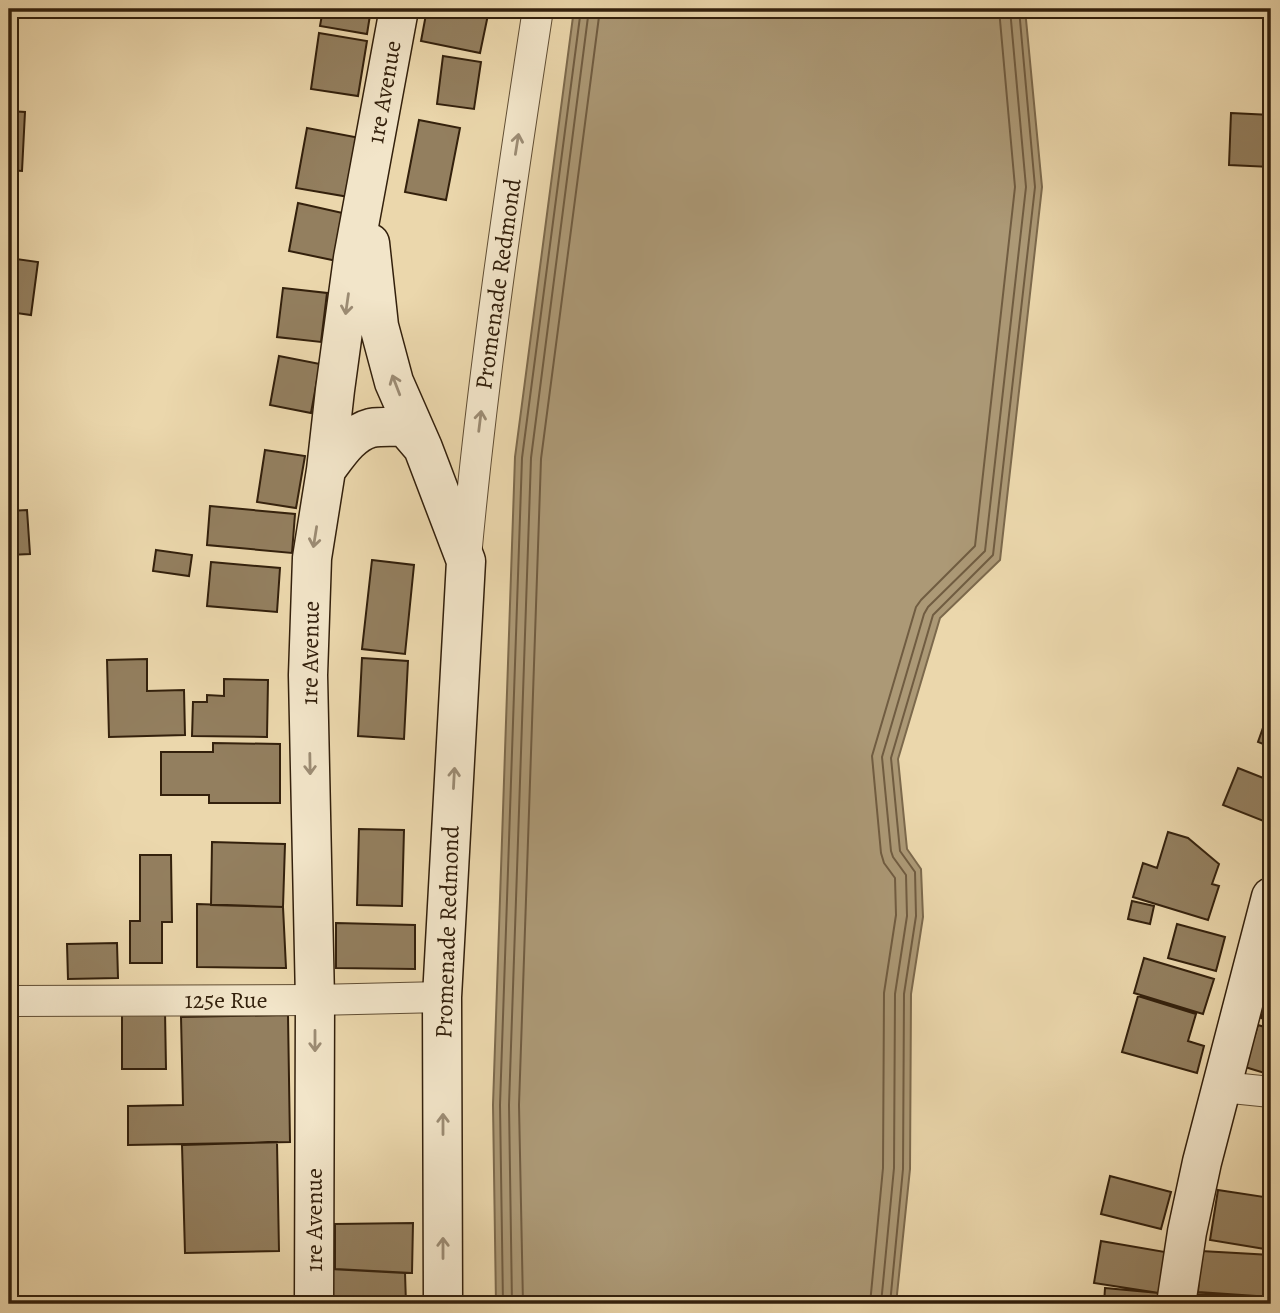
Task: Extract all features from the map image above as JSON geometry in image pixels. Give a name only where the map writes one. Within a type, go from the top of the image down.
[{"type":"street","name":"1re Avenue","points":[[314,1304],[315,1000],[308,675],[312,558],[353,258],[399,9]]},
{"type":"street","name":"Promenade Redmond","points":[[443,1304],[442,997],[466,561],[496,286],[538,9]]},
{"type":"street","name":"Promenade Redmond","points":[[366,189],[379,326],[394,382],[423,448],[466,561]]},
{"type":"street","name":"Promenade Redmond","points":[[326,470],[342,449],[370,428],[405,427],[423,448]]},
{"type":"street","points":[[1176,1304],[1187,1232],[1202,1162],[1271,897]]},
{"type":"street","name":"125e Rue","points":[[9,1001],[442,997]]},
{"type":"street","points":[[1222,1087],[1271,1092]]},
{"type":"water","points":[[574,9],[1025,9],[1042,187],[1000,560],[940,618],[898,759],[907,849],[921,869],[923,917],[911,994],[910,1169],[896,1304],[496,1304],[493,1105],[515,457]]},
{"type":"building","points":[[323,9],[371,9],[367,34],[320,26]]},
{"type":"building","points":[[427,9],[489,10],[480,53],[421,41]]},
{"type":"building","points":[[319,33],[367,41],[358,96],[311,89]]},
{"type":"building","points":[[443,56],[481,62],[474,109],[437,104]]},
{"type":"building","points":[[9,111],[25,112],[22,171],[9,170]]},
{"type":"building","points":[[1231,113],[1271,115],[1271,167],[1229,165]]},
{"type":"building","points":[[419,120],[460,128],[446,200],[405,192]]},
{"type":"building","points":[[307,128],[360,138],[349,197],[296,188]]},
{"type":"building","points":[[298,203],[347,214],[337,261],[289,251]]},
{"type":"building","points":[[9,258],[38,262],[31,315],[9,312]]},
{"type":"building","points":[[283,288],[327,293],[321,342],[277,337]]},
{"type":"building","points":[[279,356],[320,364],[311,413],[270,405]]},
{"type":"building","points":[[265,450],[305,456],[296,508],[257,502]]},
{"type":"building","points":[[210,506],[295,514],[292,553],[207,545]]},
{"type":"building","points":[[27,510],[30,554],[9,555],[9,511]]},
{"type":"building","points":[[156,550],[192,555],[189,576],[153,571]]},
{"type":"building","points":[[372,560],[414,565],[405,654],[362,649]]},
{"type":"building","points":[[211,562],[280,568],[277,612],[207,606]]},
{"type":"building","points":[[362,658],[408,661],[404,739],[358,736]]},
{"type":"building","points":[[147,659],[147,691],[184,690],[185,735],[109,737],[107,660]]},
{"type":"building","points":[[224,679],[268,680],[267,737],[192,736],[193,702],[207,702],[207,695],[224,696]]},
{"type":"building","points":[[1271,705],[1271,747],[1258,742]]},
{"type":"building","points":[[213,743],[280,744],[280,803],[209,803],[209,795],[161,795],[161,752],[213,752]]},
{"type":"building","points":[[1238,768],[1271,781],[1271,807],[1266,822],[1223,805]]},
{"type":"building","points":[[359,829],[404,830],[402,906],[357,905]]},
{"type":"building","points":[[1168,832],[1188,838],[1219,864],[1212,884],[1219,886],[1208,920],[1133,897],[1143,863],[1157,868]]},
{"type":"building","points":[[212,842],[285,844],[283,907],[211,905]]},
{"type":"building","points":[[140,855],[171,855],[172,922],[162,922],[162,963],[130,963],[130,921],[140,921]]},
{"type":"building","points":[[1132,901],[1154,906],[1150,924],[1128,919]]},
{"type":"building","points":[[197,904],[283,907],[286,968],[197,967]]},
{"type":"building","points":[[336,923],[415,925],[415,969],[336,968]]},
{"type":"building","points":[[1177,924],[1225,937],[1216,971],[1168,958]]},
{"type":"building","points":[[117,943],[118,978],[68,979],[67,944]]},
{"type":"building","points":[[1144,958],[1214,979],[1203,1014],[1134,993]]},
{"type":"building","points":[[1271,986],[1271,1022],[1261,1018]]},
{"type":"building","points":[[1138,996],[1196,1014],[1188,1041],[1204,1046],[1197,1073],[1122,1052]]},
{"type":"building","points":[[122,1011],[165,1011],[166,1069],[122,1069]]},
{"type":"building","points":[[288,1015],[290,1142],[128,1145],[128,1106],[183,1105],[181,1017]]},
{"type":"building","points":[[1258,1025],[1271,1029],[1271,1075],[1245,1067]]},
{"type":"building","points":[[277,1142],[279,1251],[185,1253],[182,1145]]},
{"type":"building","points":[[1110,1176],[1171,1192],[1161,1229],[1101,1214]]},
{"type":"building","points":[[1218,1190],[1271,1198],[1271,1250],[1210,1240]]},
{"type":"building","points":[[413,1223],[412,1273],[335,1269],[335,1224]]},
{"type":"building","points":[[1101,1241],[1165,1252],[1159,1293],[1094,1283]]},
{"type":"building","points":[[1201,1251],[1271,1255],[1271,1297],[1198,1292]]},
{"type":"building","points":[[330,1269],[405,1273],[406,1304],[331,1304]]},
{"type":"building","points":[[1105,1288],[1159,1293],[1158,1304],[1104,1304]]},
{"type":"building","points":[[1190,1294],[1267,1297],[1267,1304],[1189,1304]]}]
